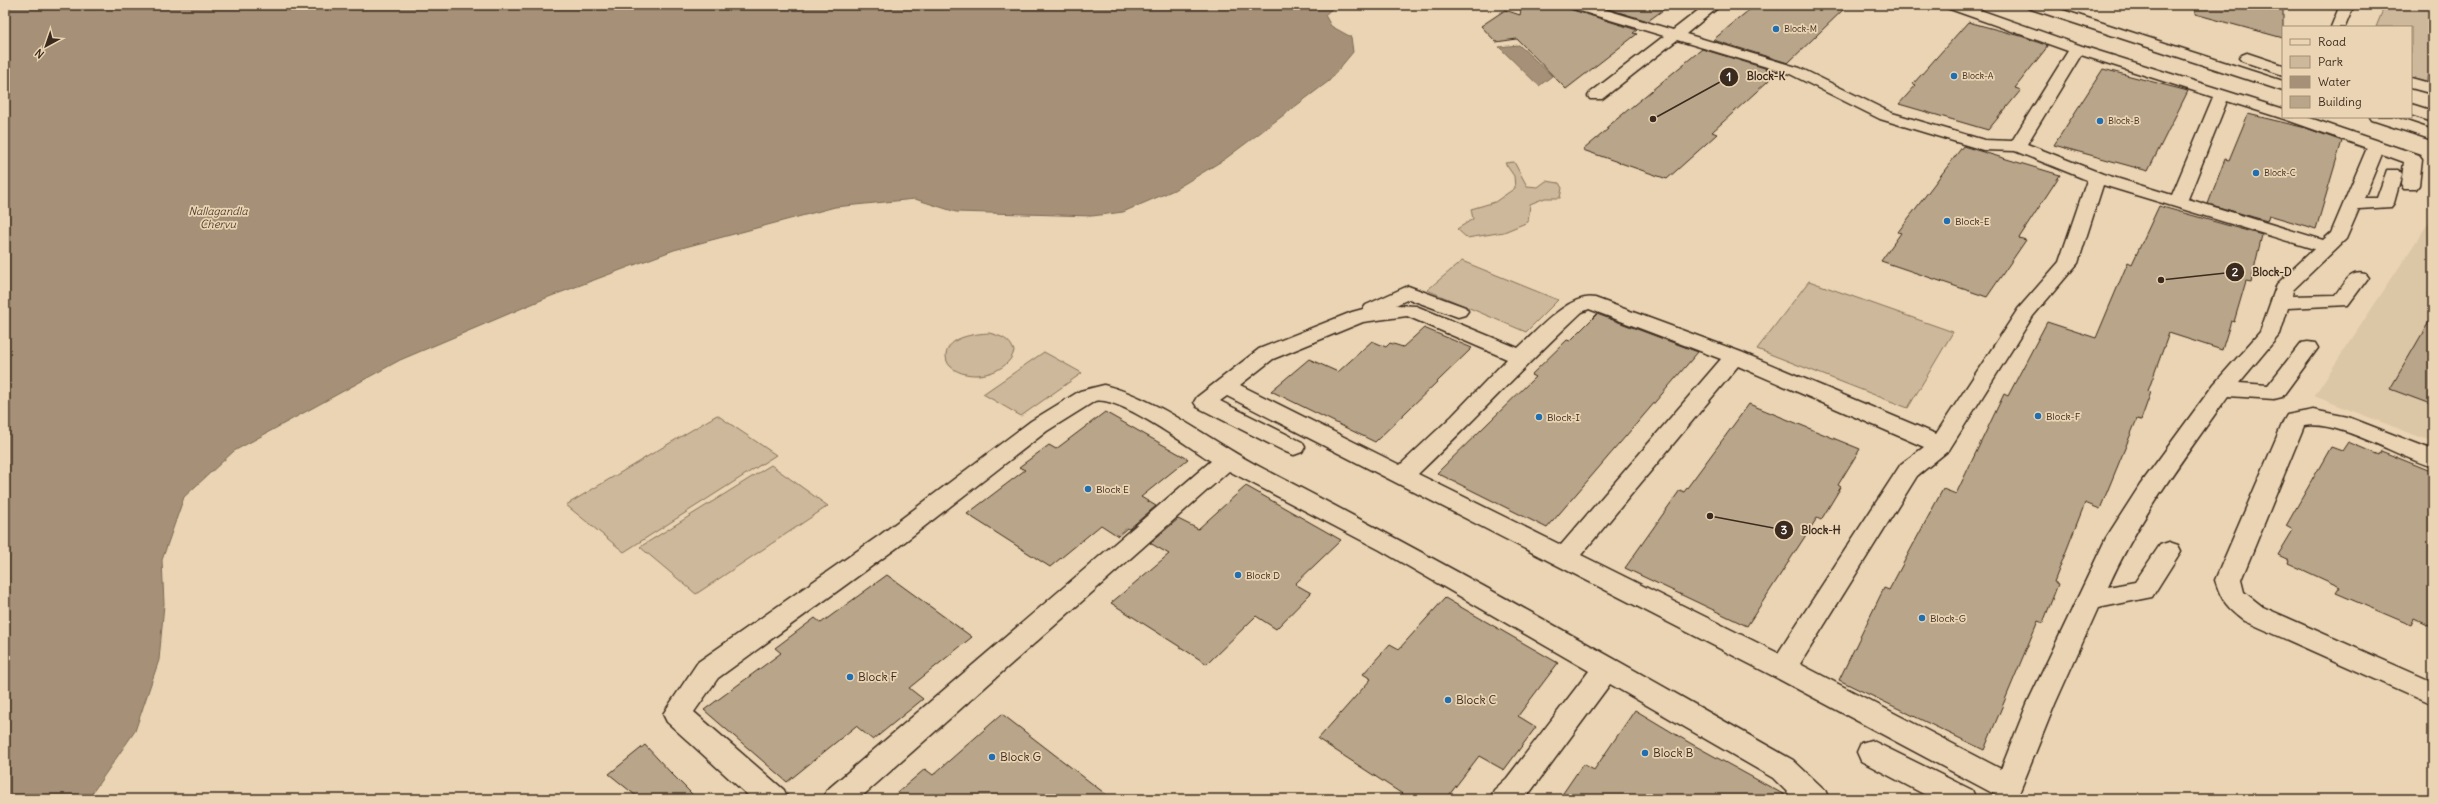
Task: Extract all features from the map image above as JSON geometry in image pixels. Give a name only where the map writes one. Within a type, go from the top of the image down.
[{"type":"street","points":[[1575,5],[1676,37],[1795,71],[1886,116],[1983,145],[2017,146],[2097,178],[2328,247]]},
{"type":"street","points":[[1596,96],[1676,37],[1714,5]]},
{"type":"street","points":[[2033,5],[2282,86]]},
{"type":"street","points":[[2080,5],[2117,17]]},
{"type":"street","points":[[2338,26],[2347,5]]},
{"type":"street","points":[[1962,7],[2077,49],[2282,114]]},
{"type":"street","points":[[2017,146],[2077,49]]},
{"type":"street","points":[[2213,63],[2230,53],[2282,70]]},
{"type":"street","points":[[2412,95],[2414,84],[2433,89]]},
{"type":"street","points":[[2177,203],[2222,94]]},
{"type":"street","points":[[2412,109],[2433,117]]},
{"type":"street","points":[[2294,118],[2413,159],[2410,185]]},
{"type":"street","points":[[2381,118],[2433,135]]},
{"type":"street","points":[[1226,386],[1783,668],[2006,793],[2041,704],[2115,544],[2148,490],[2222,389],[2270,334],[2284,288],[2339,235],[2377,146]]},
{"type":"street","points":[[2352,204],[2386,203],[2393,174]]},
{"type":"street","points":[[1783,668],[1909,470],[1940,445],[2025,313],[2068,264],[2097,178]]},
{"type":"street","points":[[2280,302],[2341,301],[2358,278]]},
{"type":"street","points":[[1294,447],[1205,402],[1266,354],[1359,316],[1408,292],[1458,311]]},
{"type":"street","points":[[1402,476],[1460,421],[1521,357],[1575,308],[1588,302],[1734,357],[1940,445]]},
{"type":"street","points":[[1359,316],[1409,310],[1521,357]]},
{"type":"street","points":[[2222,389],[2274,392],[2308,348]]},
{"type":"street","points":[[1565,557],[1734,357]]},
{"type":"street","points":[[773,799],[677,714],[708,670],[890,541],[1039,426],[1088,396],[1104,392],[1140,406],[1227,460],[1389,544],[1783,769],[1814,799]]},
{"type":"street","points":[[2433,459],[2340,422],[2313,417],[2295,420],[2228,580],[2233,596],[2254,614],[2433,694]]},
{"type":"street","points":[[838,799],[1227,460]]},
{"type":"street","points":[[2090,600],[2143,590],[2169,551]]},
{"type":"street","points":[[1505,799],[1517,787],[1606,669]]},
{"type":"street","points":[[1871,752],[1961,799]]},
{"type":"shaded area","points":[[2433,216],[2433,442],[2314,396]]},
{"type":"green space","points":[[2385,5],[2433,5],[2433,59],[2426,81],[2412,78],[2412,26],[2376,26]]},
{"type":"green space","points":[[1514,162],[1527,186],[1538,187],[1546,181],[1559,183],[1562,188],[1560,198],[1545,198],[1530,204],[1528,222],[1504,232],[1467,238],[1457,229],[1473,219],[1471,209],[1495,202],[1515,188],[1514,176],[1505,163]]},
{"type":"green space","points":[[1462,261],[1558,300],[1526,332],[1427,290]]},
{"type":"green space","points":[[1809,281],[1953,332],[1908,408],[1757,349]]},
{"type":"green space","points":[[989,333],[997,335],[1007,341],[1014,351],[1004,366],[996,371],[976,375],[957,371],[949,365],[946,355],[948,349],[957,340],[970,335]]},
{"type":"green space","points":[[1044,352],[1082,373],[1021,416],[983,394]]},
{"type":"green space","points":[[717,415],[776,455],[624,552],[566,505]]},
{"type":"green space","points":[[771,465],[828,506],[696,594],[640,547]]},
{"type":"water","name":"Nallagandla Chervu","points":[[5,5],[1336,5],[1325,15],[1331,26],[1351,37],[1353,52],[1329,81],[1225,159],[1174,190],[1123,212],[1092,216],[956,212],[915,199],[835,207],[674,250],[546,298],[400,360],[234,451],[184,497],[162,560],[164,604],[159,660],[135,731],[88,799],[5,799]]},
{"type":"water","points":[[1519,45],[1552,76],[1539,86],[1499,47]]},
{"type":"building","points":[[1522,5],[1567,5],[1570,9],[1637,30],[1633,33],[1637,34],[1566,89],[1517,39],[1496,42],[1481,26],[1505,10],[1520,15]]},
{"type":"building","points":[[1595,5],[1670,5],[1648,21]]},
{"type":"building","name":"Block-M","points":[[1755,5],[1778,9],[1783,5],[1848,5],[1788,63],[1713,40]]},
{"type":"building","points":[[2196,5],[2283,5],[2282,38],[2195,14]]},
{"type":"building","name":"Block-A","points":[[1968,22],[2021,36],[2048,46],[2015,88],[2021,90],[1988,130],[1899,104],[1916,85],[1913,84]]},
{"type":"building","points":[[1702,49],[1778,72],[1712,132],[1717,134],[1667,179],[1583,150],[1608,129],[1606,128]]},
{"type":"building","name":"Block-B","points":[[2103,69],[2188,91],[2148,171],[2054,145]]},
{"type":"building","name":"Block-C","points":[[2248,114],[2306,128],[2342,141],[2316,229],[2269,215],[2267,221],[2208,204],[2225,159],[2229,160]]},
{"type":"building","name":"Block-E","points":[[1963,146],[2060,175],[2019,238],[2026,240],[1987,297],[1881,261],[1901,233],[1898,232]]},
{"type":"building","points":[[2159,206],[2262,235],[2251,282],[2246,281],[2234,322],[2231,321],[2222,350],[2169,333],[2148,391],[2151,392],[2141,420],[2137,419],[2100,509],[2085,503],[2054,582],[2058,584],[2043,623],[2038,621],[1984,750],[1839,680],[1884,588],[1889,590],[1943,489],[1956,494],[2004,394],[2008,396],[2047,322],[2096,338],[2128,262],[2132,264]]},
{"type":"building","name":"Block-I","points":[[1597,314],[1698,352],[1547,528],[1437,473],[1535,377],[1531,375],[1567,340],[1570,341]]},
{"type":"building","points":[[2433,315],[2433,405],[2390,389]]},
{"type":"building","points":[[1424,328],[1472,348],[1375,442],[1271,391],[1309,359],[1338,372],[1372,341],[1386,347],[1390,343],[1403,347]]},
{"type":"building","points":[[1749,404],[1860,449],[1838,485],[1841,487],[1821,520],[1817,518],[1747,626],[1625,568],[1680,490],[1684,492]]},
{"type":"building","name":"Block E","points":[[1105,412],[1188,459],[1141,497],[1156,506],[1129,529],[1127,528],[1118,536],[1101,525],[1050,567],[967,514],[1025,470],[1019,467],[1049,445],[1056,449]]},
{"type":"building","points":[[2348,442],[2379,455],[2381,451],[2433,472],[2433,628],[2414,619],[2411,625],[2336,593],[2340,587],[2288,563],[2289,560],[2278,555],[2293,530],[2286,526],[2331,447],[2342,451]]},
{"type":"building","name":"Block D","points":[[1246,486],[1341,540],[1295,584],[1311,593],[1276,629],[1256,616],[1207,664],[1111,603],[1169,554],[1150,543],[1178,519],[1198,529]]},
{"type":"building","name":"Block F","points":[[887,575],[972,637],[909,688],[923,699],[873,740],[856,726],[787,782],[704,710],[781,653],[775,648],[815,618],[821,623]]},
{"type":"building","name":"Block C","points":[[1445,598],[1558,663],[1518,716],[1536,727],[1504,770],[1479,756],[1446,799],[1410,799],[1318,739],[1371,679],[1363,674],[1390,644],[1399,649]]},
{"type":"building","name":"Block B","points":[[1635,710],[1690,743],[1792,799],[1559,799],[1583,764],[1594,770]]},
{"type":"building","name":"Block G","points":[[1002,714],[1112,799],[890,799],[925,769],[933,775]]},
{"type":"building","points":[[645,745],[697,799],[640,799],[609,774]]},
{"type":"place","name":"Block-M","points":[[1776,29]]},
{"type":"place","name":"Block-A","points":[[1954,76]]},
{"type":"place","name":"Block-K","points":[[1653,119]]},
{"type":"place","name":"Block-B","points":[[2100,121]]},
{"type":"place","name":"Block-C","points":[[2256,173]]},
{"type":"place","name":"Block-E","points":[[1947,221]]},
{"type":"place","name":"Block-D","points":[[2161,280]]},
{"type":"place","name":"Block-F","points":[[2038,416]]},
{"type":"place","name":"Block-I","points":[[1539,417]]},
{"type":"place","name":"Block E","points":[[1088,489]]},
{"type":"place","name":"Block-H","points":[[1710,516]]},
{"type":"place","name":"Block D","points":[[1238,575]]},
{"type":"place","name":"Block-G","points":[[1922,618]]},
{"type":"place","name":"Block F","points":[[850,677]]},
{"type":"place","name":"Block C","points":[[1448,700]]},
{"type":"place","name":"Block B","points":[[1645,753]]},
{"type":"place","name":"Block G","points":[[992,757]]}]
